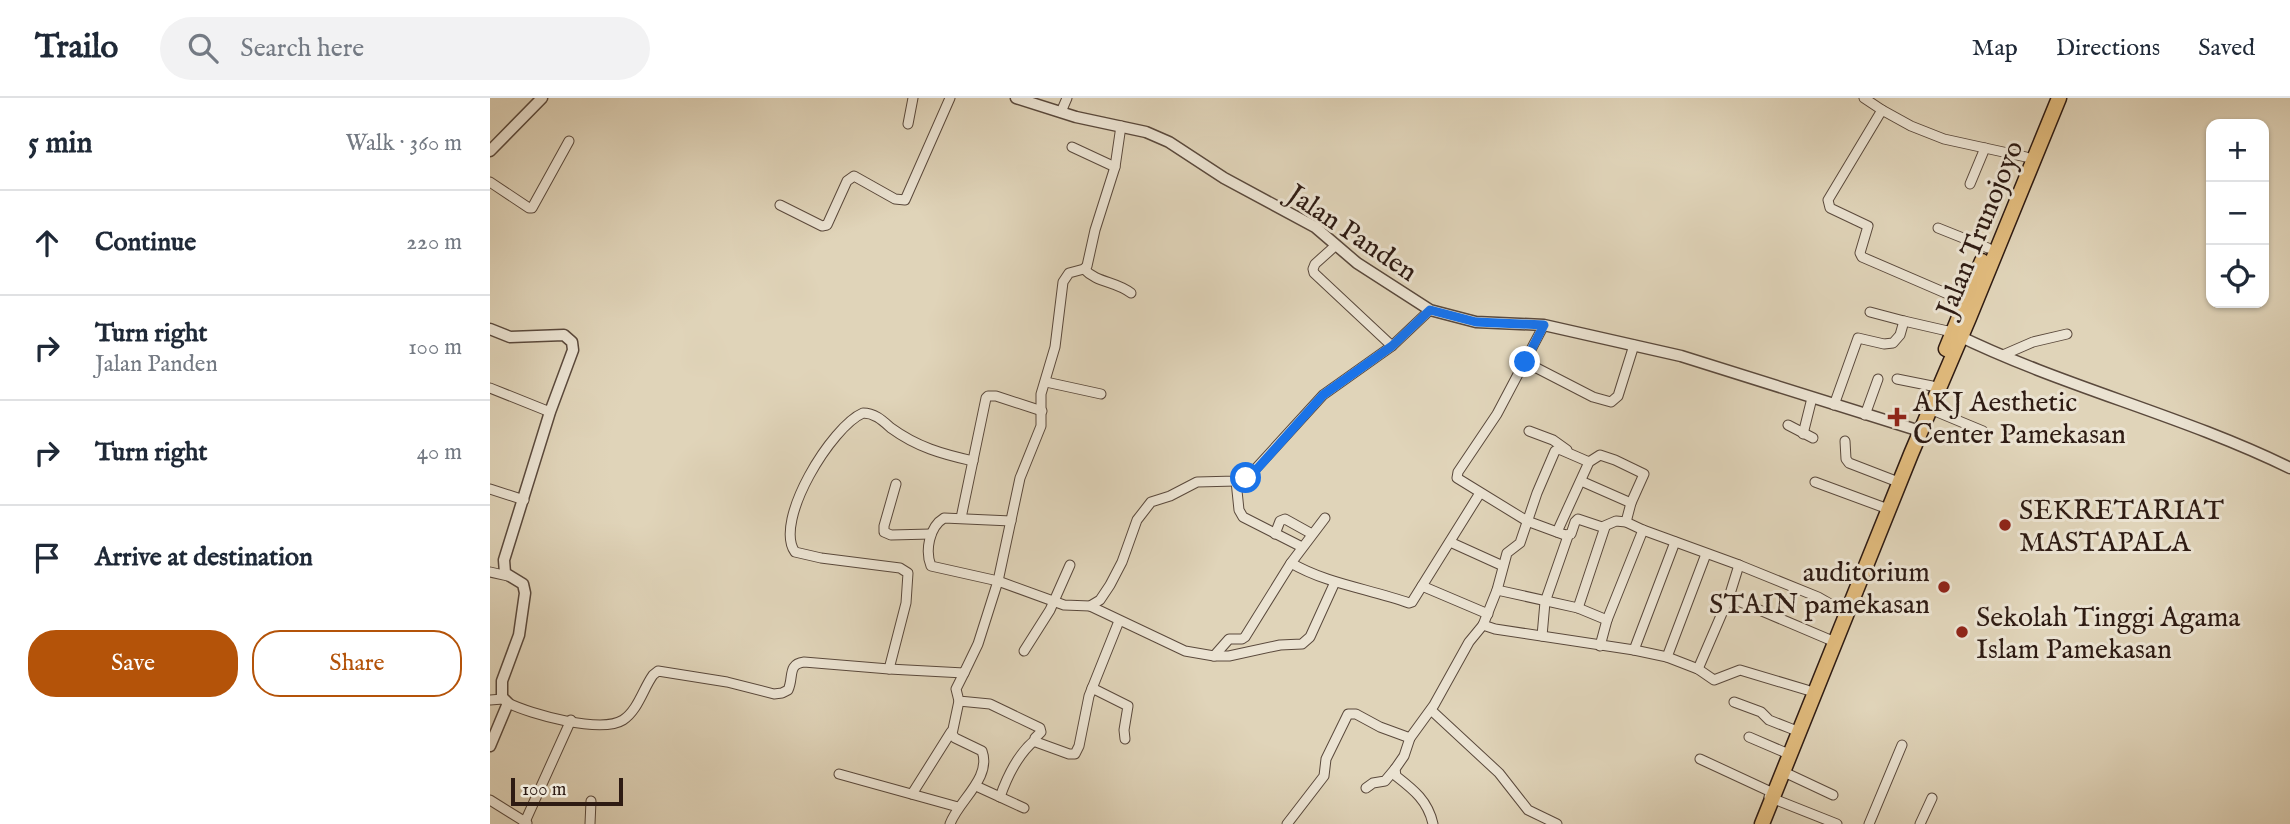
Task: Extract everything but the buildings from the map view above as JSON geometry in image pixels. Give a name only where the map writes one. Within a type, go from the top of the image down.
[{"type":"highway","name":"Jalan Trunojoyo","points":[[1956,335],[1964,301],[2050,98]]},
{"type":"highway","name":"Jalan Trunojoyo","points":[[1956,335],[2059,98]]},
{"type":"highway","points":[[1770,795],[1784,772],[1843,611],[1917,430],[1932,386],[1956,335]]},
{"type":"highway","points":[[1885,508],[1893,480],[1930,409],[1956,335]]},
{"type":"highway","points":[[1760,824],[1807,690],[1832,640]]},
{"type":"street","points":[[490,151],[542,98]]},
{"type":"street","points":[[908,124],[913,98]]},
{"type":"street","points":[[780,205],[822,226],[827,225],[847,181],[854,176],[895,199],[905,200],[950,98]]},
{"type":"street","name":"Jalan Panden","points":[[1020,98],[1061,112],[1156,136],[1186,151],[1224,178],[1315,227],[1357,263],[1430,310],[1476,322],[1544,325],[1681,356],[1917,430]]},
{"type":"street","points":[[1061,112],[1067,98]]},
{"type":"street","points":[[1864,98],[1926,132],[2026,157]]},
{"type":"street","points":[[1882,110],[1828,200],[1828,205],[1868,226],[1861,251],[1862,257],[1964,301]]},
{"type":"street","points":[[912,794],[951,732],[959,701],[956,689],[978,644],[998,581],[1022,472],[1041,426],[1041,394],[1055,347],[1063,282],[1069,272],[1087,266],[1115,167],[1121,127]]},
{"type":"street","points":[[490,182],[532,208],[569,141]]},
{"type":"street","points":[[1072,147],[1115,167]]},
{"type":"street","points":[[1970,184],[1985,148]]},
{"type":"street","points":[[1938,228],[1988,248]]},
{"type":"street","points":[[1335,246],[1315,264],[1314,273],[1392,346]]},
{"type":"street","points":[[1084,269],[1092,277],[1115,283],[1131,293]]},
{"type":"street","points":[[1011,521],[944,518],[935,525],[932,534],[928,554],[931,566],[998,581],[1070,607],[1090,606],[1100,600],[1110,585],[1122,562],[1137,520],[1151,502],[1197,482],[1236,481],[1252,473],[1330,389],[1392,346],[1430,310]]},
{"type":"street","points":[[1870,312],[1956,335],[2121,401],[2245,446],[2290,468]]},
{"type":"street","points":[[1834,405],[1857,338],[1884,344],[1893,343],[1898,339],[1904,321]]},
{"type":"street","points":[[1544,325],[1497,414],[1457,475],[1459,480],[1527,521],[1568,536]]},
{"type":"street","points":[[490,329],[510,337],[564,335],[572,342],[572,354],[550,412],[503,560],[504,571],[523,584],[525,593],[519,635],[502,681],[501,693],[505,701],[490,746]]},
{"type":"street","points":[[2003,355],[2034,342],[2067,334]]},
{"type":"street","points":[[1525,362],[1593,397],[1611,402],[1616,399],[1634,345]]},
{"type":"street","points":[[1865,415],[1878,379]]},
{"type":"street","points":[[1897,379],[1932,386]]},
{"type":"street","points":[[1046,382],[1101,394]]},
{"type":"street","points":[[490,388],[550,412]]},
{"type":"street","points":[[961,517],[987,397],[996,396],[1042,411]]},
{"type":"street","points":[[1803,434],[1812,398]]},
{"type":"street","points":[[1930,409],[1983,431]]},
{"type":"street","points":[[889,669],[906,603],[908,573],[900,568],[795,552],[791,541],[797,497],[829,446],[844,428],[863,413],[873,414],[907,439],[936,453],[972,461]]},
{"type":"street","points":[[1788,425],[1813,438]]},
{"type":"street","points":[[1529,431],[1563,445],[1570,454]]},
{"type":"street","points":[[1845,441],[1847,461],[1893,480]]},
{"type":"street","points":[[1366,789],[1373,783],[1385,781],[1395,769],[1406,752],[1410,738],[1431,710],[1469,642],[1482,625],[1510,550],[1519,546],[1555,451],[1559,449],[1589,462]]},
{"type":"street","points":[[1557,532],[1589,462],[1603,455],[1644,474],[1626,522]]},
{"type":"street","points":[[1236,481],[1240,514],[1302,547]]},
{"type":"street","points":[[1581,481],[1631,503]]},
{"type":"street","points":[[1815,482],[1885,508]]},
{"type":"street","points":[[896,484],[884,532],[891,535],[932,534]]},
{"type":"street","points":[[490,489],[524,500]]},
{"type":"street","points":[[1291,563],[1308,573],[1335,582],[1412,602],[1480,493]]},
{"type":"street","points":[[1214,656],[1229,639],[1245,638],[1291,563],[1325,518]]},
{"type":"street","points":[[1275,534],[1280,521],[1285,519],[1312,534]]},
{"type":"street","points":[[1542,636],[1545,602],[1568,536],[1578,519],[1605,527]]},
{"type":"street","points":[[1578,608],[1605,527],[1614,521],[1626,522],[1739,565],[1843,611]]},
{"type":"street","points":[[1600,646],[1607,620],[1643,530]]},
{"type":"street","points":[[1450,542],[1503,566]]},
{"type":"street","points":[[1633,650],[1675,542]]},
{"type":"street","points":[[1667,657],[1706,554]]},
{"type":"street","points":[[1024,651],[1040,629],[1070,565]]},
{"type":"street","points":[[1698,669],[1729,597],[1739,565]]},
{"type":"street","points":[[490,572],[509,576]]},
{"type":"street","points":[[1090,606],[1190,653],[1229,656],[1305,642],[1310,637],[1335,582]]},
{"type":"street","points":[[1422,586],[1488,614]]},
{"type":"street","points":[[1497,590],[1578,608],[1607,620]]},
{"type":"street","points":[[1729,597],[1832,640]]},
{"type":"street","points":[[1035,740],[1069,754],[1076,753],[1092,688],[1119,621]]},
{"type":"street","points":[[1482,625],[1667,657],[1698,669],[1714,680],[1740,670],[1807,690]]},
{"type":"street","points":[[490,700],[505,701],[534,713],[604,725],[624,719],[633,710],[658,671],[727,682],[778,694],[788,690],[792,668],[800,662],[964,673]]},
{"type":"street","points":[[1092,688],[1128,706],[1125,739]]},
{"type":"street","points":[[959,701],[990,704],[1038,727],[1041,732],[1035,736],[1035,740],[1026,748],[1010,772],[1000,797]]},
{"type":"street","points":[[1734,702],[1761,712],[1769,720],[1792,729]]},
{"type":"street","points":[[1431,710],[1499,773],[1528,810],[1557,824]]},
{"type":"street","points":[[1287,824],[1324,776],[1326,760],[1349,714],[1356,714],[1380,727],[1410,738]]},
{"type":"street","points":[[490,800],[526,823],[571,720]]},
{"type":"street","points":[[950,824],[958,807],[976,786],[983,752],[955,738],[951,732]]},
{"type":"street","points":[[1749,737],[1784,752]]},
{"type":"street","points":[[1869,824],[1902,745]]},
{"type":"street","points":[[1700,759],[1770,795],[1837,824]]},
{"type":"street","points":[[1395,769],[1396,776],[1420,794],[1430,811],[1433,824]]},
{"type":"street","points":[[1784,772],[1833,795]]},
{"type":"street","points":[[839,774],[958,807]]},
{"type":"street","points":[[976,786],[1024,808]]},
{"type":"street","points":[[1920,824],[1932,798]]},
{"type":"street","points":[[590,824],[591,801]]},
{"type":"place","name":"AKJ Aesthetic Center Pamekasan","points":[[1897,417]]},
{"type":"place","name":"SEKRETARIAT MASTAPALA","points":[[2005,525]]},
{"type":"place","name":"auditorium STAIN pamekasan","points":[[1944,587]]},
{"type":"place","name":"Sekolah Tinggi Agama Islam Pamekasan","points":[[1962,632]]},
{"type":"route","points":[[1246,478],[1323,395],[1392,346],[1430,310],[1476,322],[1544,325],[1525,362]]}]
